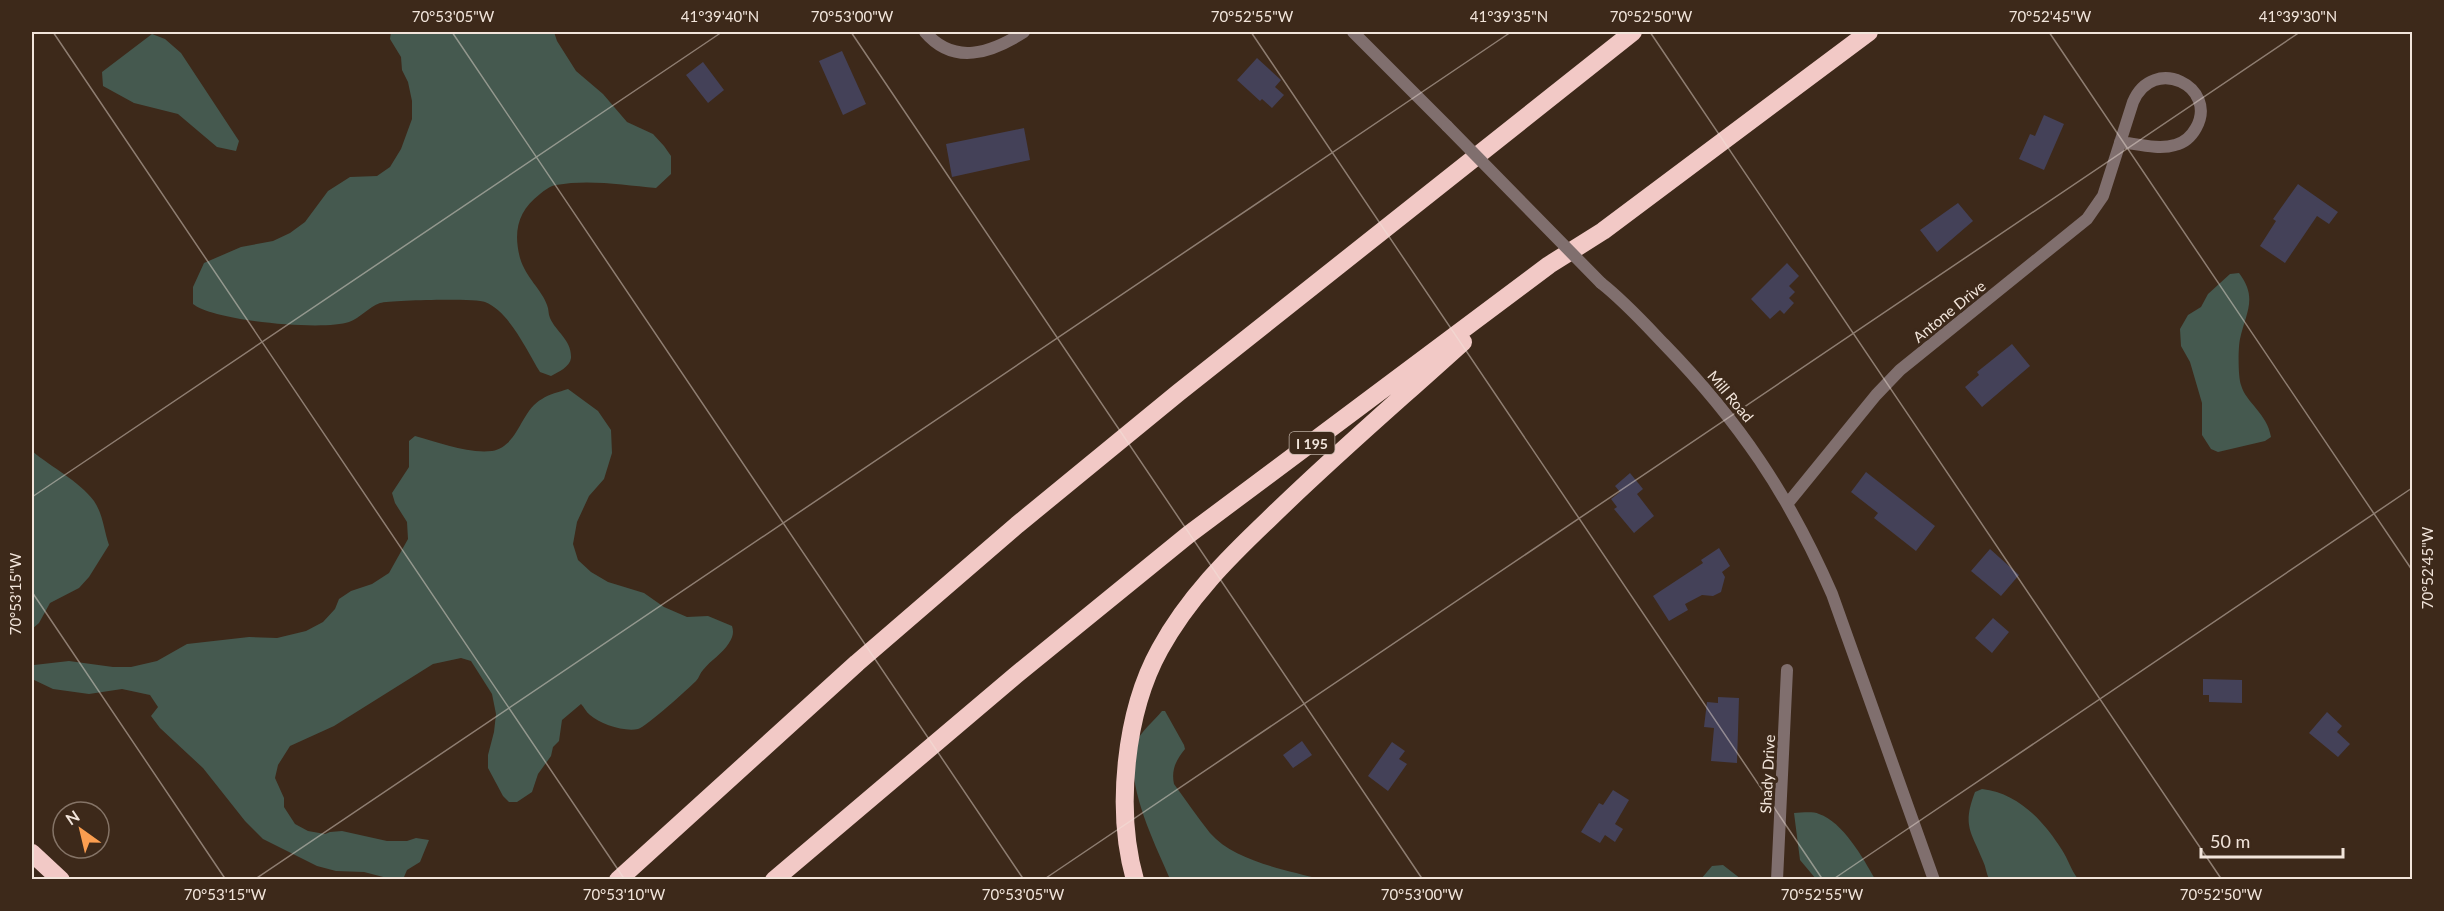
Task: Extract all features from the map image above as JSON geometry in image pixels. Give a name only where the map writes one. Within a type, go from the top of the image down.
[{"type":"highway","points":[[618,879],[796,717],[1017,525],[1178,393],[1633,32]]},
{"type":"highway","name":"I 195","points":[[774,879],[1016,675],[1188,535],[1549,265],[1603,231],[1869,32]]},
{"type":"highway","points":[[1135,879],[1129,852],[1125,806],[1126,778],[1134,726],[1149,674],[1159,650],[1188,604],[1229,558],[1286,502],[1549,265]]},
{"type":"highway","points":[[32,853],[61,879]]},
{"type":"street","points":[[925,32],[941,47],[955,52],[969,53],[999,45],[1024,32]]},
{"type":"street","name":"Mill Road","points":[[1353,32],[1601,283],[1619,297],[1726,411],[1759,457],[1788,503],[1832,594],[1934,879]]},
{"type":"street","name":"Antone Drive","points":[[1788,503],[1876,395],[1900,370],[2087,219],[2103,196],[2120,142],[2133,102],[2140,88],[2146,83],[2167,77],[2182,81],[2193,91],[2200,112],[2197,126],[2188,138],[2168,147],[2120,142]]},
{"type":"street","name":"Shady Drive","points":[[1777,879],[1787,670]]},
{"type":"green space","points":[[391,32],[554,32],[557,41],[576,71],[603,94],[627,122],[653,134],[671,156],[671,174],[656,188],[593,183],[556,185],[533,201],[522,215],[517,230],[520,258],[526,272],[545,299],[549,316],[571,352],[568,364],[551,376],[540,372],[510,323],[494,307],[485,302],[416,300],[380,303],[349,322],[336,325],[293,325],[244,320],[204,310],[193,304],[193,287],[204,263],[241,247],[273,241],[290,233],[305,222],[328,191],[350,177],[377,176],[390,167],[401,149],[412,119],[412,101],[408,82],[402,70],[401,57],[390,39]]},
{"type":"green space","points":[[152,34],[165,39],[181,53],[239,141],[236,151],[217,147],[178,114],[134,103],[103,86],[102,72]]},
{"type":"green space","points":[[2239,273],[2245,282],[2249,298],[2239,343],[2240,381],[2247,397],[2265,421],[2271,437],[2265,441],[2218,452],[2211,449],[2202,435],[2202,403],[2190,362],[2181,346],[2180,329],[2188,315],[2201,307],[2208,294],[2230,274]]},
{"type":"green space","points":[[568,389],[598,411],[611,430],[612,453],[604,479],[589,496],[577,522],[573,544],[578,560],[591,572],[608,582],[644,593],[664,607],[687,617],[708,616],[732,626],[732,637],[696,681],[658,715],[638,729],[619,728],[606,724],[590,715],[581,704],[562,720],[559,741],[553,747],[551,756],[538,774],[532,792],[517,802],[509,802],[503,796],[488,768],[488,755],[496,714],[492,694],[471,661],[461,658],[433,664],[334,726],[290,746],[278,765],[275,778],[284,798],[284,807],[295,824],[308,831],[325,834],[342,831],[387,841],[407,841],[416,838],[429,840],[420,862],[407,870],[404,877],[391,879],[364,872],[336,871],[317,866],[263,839],[245,821],[203,768],[160,728],[151,716],[158,707],[150,695],[122,689],[89,694],[53,689],[32,679],[34,665],[69,661],[131,667],[157,661],[187,644],[249,637],[277,638],[306,631],[323,622],[335,609],[339,599],[351,591],[372,584],[389,573],[408,539],[407,522],[395,503],[392,493],[409,467],[409,441],[415,436],[463,449],[492,451],[501,448],[514,436],[535,404],[548,396]]},
{"type":"green space","points":[[32,451],[73,481],[94,501],[109,545],[89,577],[79,588],[50,603],[39,623],[32,629]]},
{"type":"green space","points":[[1162,711],[1165,711],[1185,749],[1175,765],[1174,784],[1210,833],[1220,843],[1246,857],[1320,879],[1170,879],[1142,812],[1137,794],[1133,758],[1138,739]]},
{"type":"green space","points":[[1982,789],[2007,796],[2029,810],[2055,839],[2078,879],[1989,879],[1969,821],[1975,792]]},
{"type":"green space","points":[[1810,812],[1828,818],[1852,842],[1875,879],[1816,879],[1800,860],[1794,813]]},
{"type":"green space","points":[[1723,865],[1741,879],[1701,879],[1712,866]]},
{"type":"building","points":[[842,51],[866,104],[843,115],[819,61]]},
{"type":"building","points":[[1257,58],[1281,80],[1275,87],[1284,95],[1272,108],[1262,99],[1260,101],[1237,80]]},
{"type":"building","points":[[703,62],[724,90],[708,103],[686,75]]},
{"type":"building","points":[[2044,115],[2064,124],[2044,170],[2019,159],[2030,134],[2035,136]]},
{"type":"building","points":[[1024,128],[1030,160],[952,177],[946,144]]},
{"type":"building","points":[[2298,184],[2338,212],[2329,224],[2317,216],[2285,263],[2260,246],[2276,221],[2273,219]]},
{"type":"building","points":[[1958,203],[1973,221],[1937,252],[1920,230]]},
{"type":"building","points":[[1787,263],[1799,276],[1789,286],[1795,292],[1789,298],[1794,303],[1784,314],[1780,310],[1770,319],[1751,299]]},
{"type":"building","points":[[2012,344],[2030,366],[1982,407],[1965,387],[1979,375],[1977,372]]},
{"type":"building","points":[[1866,472],[1935,526],[1916,551],[1874,518],[1878,513],[1851,492]]},
{"type":"building","points":[[1630,473],[1643,489],[1637,494],[1654,516],[1634,533],[1614,509],[1617,507],[1611,499],[1620,492],[1615,486]]},
{"type":"building","points":[[1719,548],[1730,566],[1722,572],[1725,577],[1721,592],[1713,596],[1702,595],[1685,604],[1688,610],[1669,621],[1653,596],[1703,563],[1701,560]]},
{"type":"building","points":[[1990,549],[2019,575],[2001,596],[1971,571]]},
{"type":"building","points":[[1993,618],[2009,632],[1992,653],[1975,638]]},
{"type":"building","points":[[2203,679],[2242,680],[2242,703],[2209,702],[2209,695],[2203,695]]},
{"type":"building","points":[[1718,697],[1739,698],[1737,763],[1711,761],[1714,728],[1704,727],[1707,702],[1718,703]]},
{"type":"building","points":[[2327,712],[2342,726],[2337,732],[2350,744],[2338,757],[2309,733]]},
{"type":"building","points":[[1302,741],[1312,755],[1293,768],[1283,755]]},
{"type":"building","points":[[1392,742],[1405,751],[1399,759],[1407,764],[1388,791],[1368,776]]},
{"type":"building","points":[[1613,790],[1629,800],[1615,824],[1623,829],[1615,842],[1605,835],[1600,843],[1581,832],[1599,803],[1603,805]]}]
